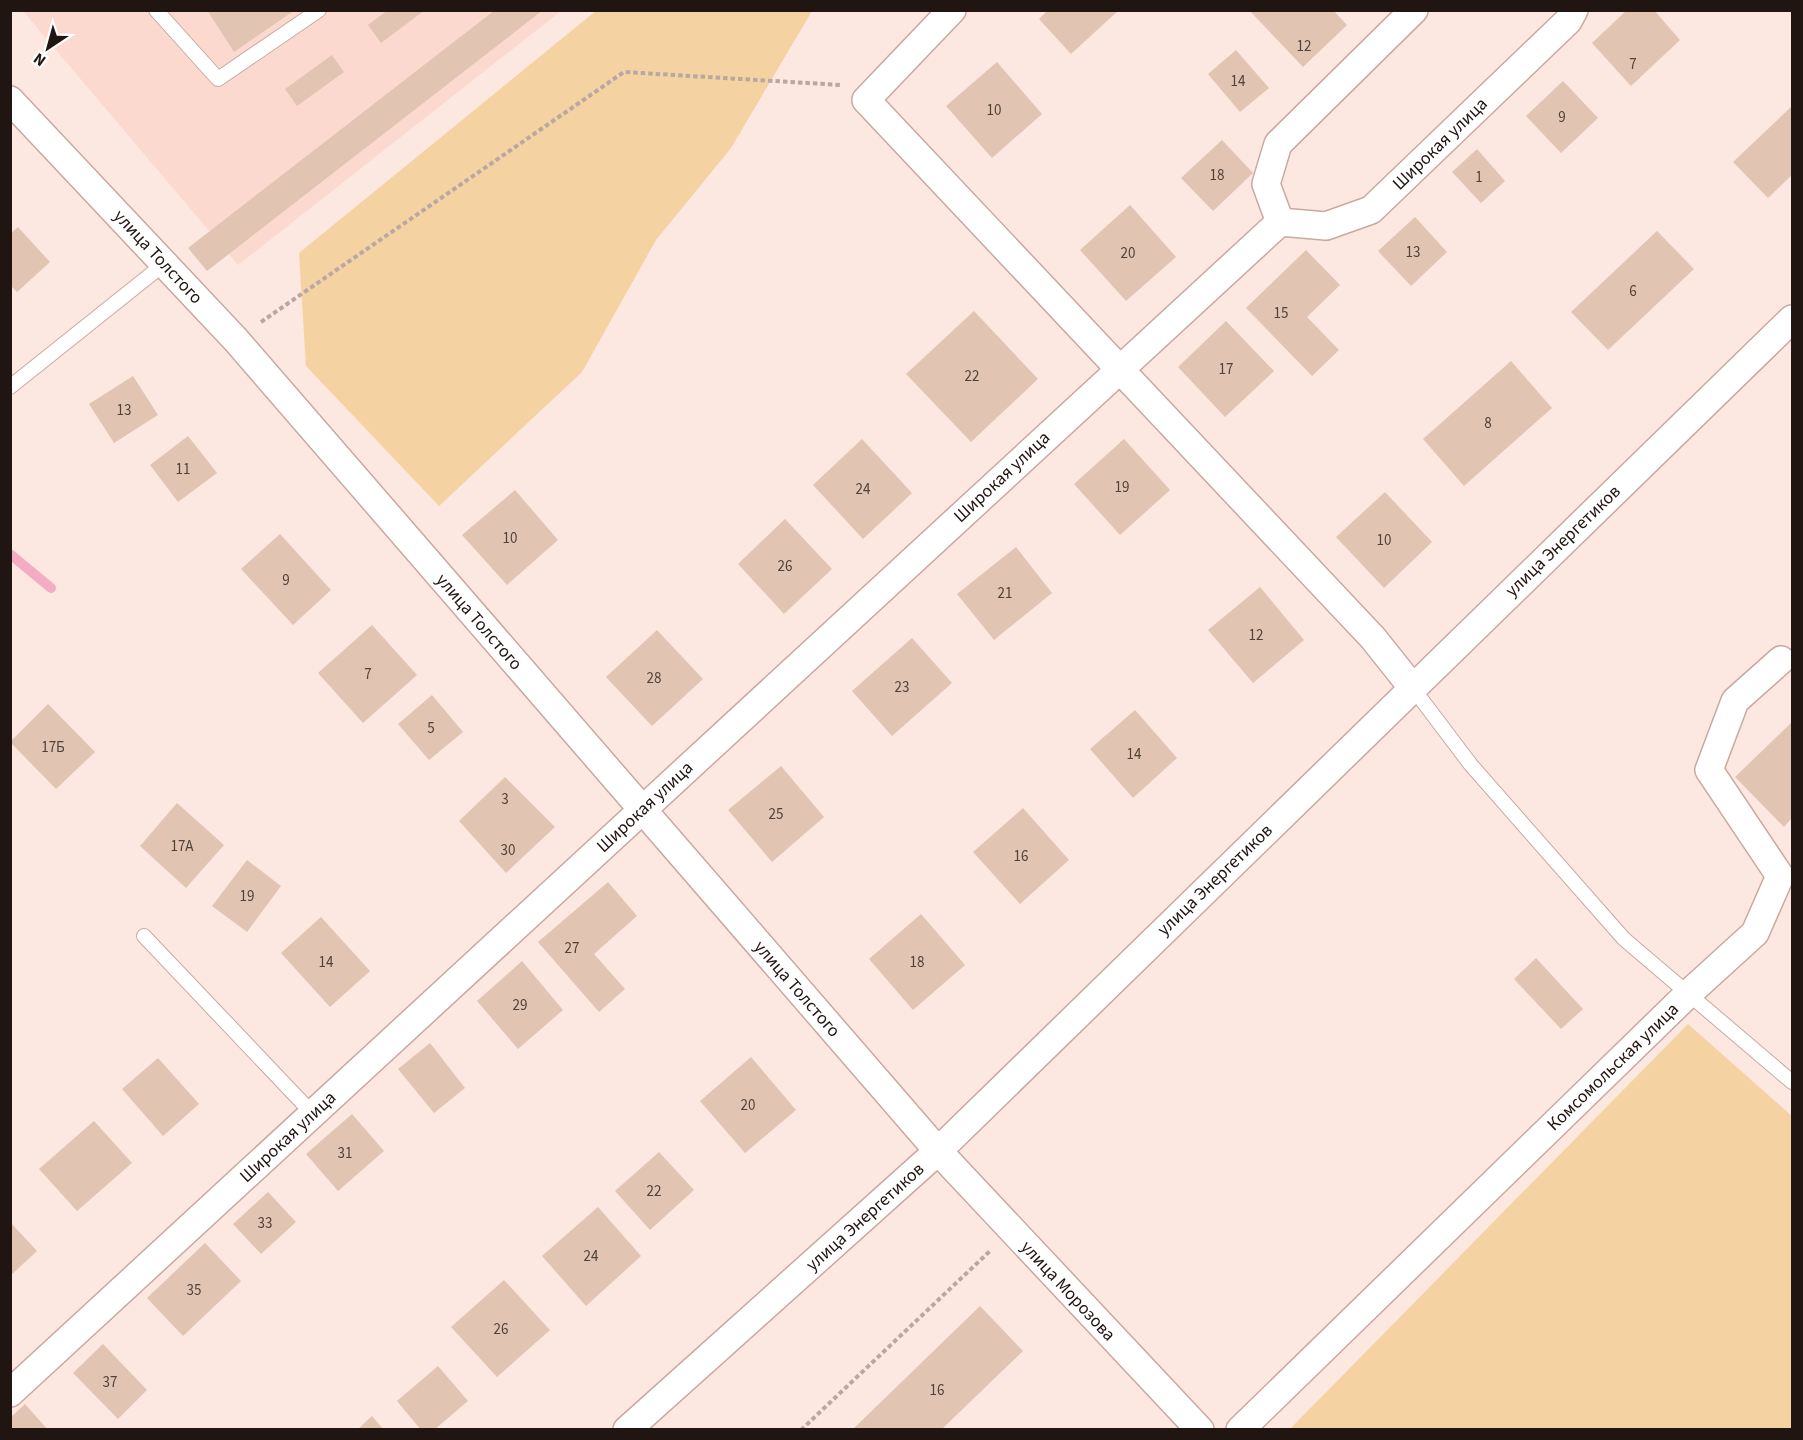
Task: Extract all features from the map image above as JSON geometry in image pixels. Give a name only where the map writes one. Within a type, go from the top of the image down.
[{"type":"street","points":[[952,10],[873,94],[1120,369],[1373,638],[1412,687]]},
{"type":"street","points":[[1280,222],[1266,184],[1278,144],[1414,10]]},
{"type":"street","name":"Широкая улица","points":[[10,1393],[1280,222],[1326,226],[1371,210],[1568,21],[1574,10]]},
{"type":"street","name":"улица Толстого","points":[[10,100],[236,340],[938,1151]]},
{"type":"street","name":"улица Энергетиков","points":[[627,1430],[938,1151],[1792,319]]},
{"type":"street","name":"Комсомольская улица","points":[[1240,1430],[1688,994],[1755,933],[1780,876],[1709,770],[1735,701],[1781,660]]},
{"type":"street","name":"улица Морозова","points":[[938,1151],[1200,1430]]},
{"type":"lane","points":[[156,10],[218,79],[319,10]]},
{"type":"lane","points":[[10,387],[164,264]]},
{"type":"lane","points":[[1412,687],[1471,765],[1624,939],[1792,1082]]},
{"type":"lane","points":[[144,936],[313,1113]]},
{"type":"path","points":[[236,340],[624,72],[873,94]]},
{"type":"path","points":[[801,1430],[1011,1231]]},
{"type":"shaded area","points":[[597,10],[812,11],[731,148],[656,240],[582,372],[439,506],[306,366],[299,253]]},
{"type":"shaded area","points":[[23,11],[561,11],[238,265]]},
{"type":"shaded area","points":[[1688,1024],[1792,1116],[1792,1429],[1290,1429]]},
{"type":"building","points":[[207,10],[295,10],[234,52]]},
{"type":"building","points":[[388,10],[425,10],[381,43],[368,25]]},
{"type":"building","points":[[495,10],[543,10],[207,271],[188,248]]},
{"type":"building","points":[[1048,10],[1119,10],[1071,54],[1039,19]]},
{"type":"building","points":[[1249,10],[1333,10],[1347,25],[1303,67]]},
{"type":"building","points":[[1627,10],[1654,10],[1680,40],[1631,86],[1592,43]]},
{"type":"building","points":[[1236,50],[1269,88],[1240,112],[1208,74]]},
{"type":"building","points":[[332,55],[344,72],[297,106],[285,89]]},
{"type":"building","points":[[997,62],[1042,114],[992,158],[946,106]]},
{"type":"building","points":[[1563,81],[1598,118],[1561,153],[1526,116]]},
{"type":"building","points":[[1792,106],[1792,175],[1768,198],[1733,162]]},
{"type":"building","points":[[1222,140],[1253,173],[1213,211],[1181,178]]},
{"type":"building","points":[[1477,149],[1505,181],[1481,203],[1452,172]]},
{"type":"building","points":[[1130,205],[1176,257],[1126,301],[1080,250]]},
{"type":"building","points":[[1415,217],[1447,252],[1411,286],[1378,251]]},
{"type":"building","points":[[18,227],[50,262],[17,292],[10,285],[10,234]]},
{"type":"building","points":[[1657,231],[1694,269],[1608,350],[1571,312]]},
{"type":"building","points":[[1306,250],[1340,285],[1307,317],[1339,350],[1312,376],[1246,308]]},
{"type":"building","points":[[974,311],[1038,379],[971,442],[906,374]]},
{"type":"building","points":[[1226,321],[1274,371],[1225,417],[1178,367]]},
{"type":"building","points":[[1511,361],[1552,408],[1464,486],[1423,439]]},
{"type":"building","points":[[133,376],[158,415],[114,443],[89,404]]},
{"type":"building","points":[[188,436],[217,473],[178,502],[150,465]]},
{"type":"building","points":[[862,439],[912,493],[863,539],[813,485]]},
{"type":"building","points":[[1124,439],[1170,490],[1120,535],[1074,484]]},
{"type":"building","points":[[515,490],[558,540],[507,585],[462,535]]},
{"type":"building","points":[[1385,492],[1432,542],[1384,588],[1336,537]]},
{"type":"building","points":[[785,519],[832,569],[784,614],[738,564]]},
{"type":"building","points":[[280,534],[331,590],[293,625],[241,569]]},
{"type":"building","points":[[1016,547],[1052,593],[994,640],[957,594]]},
{"type":"building","points":[[1260,587],[1304,640],[1253,683],[1208,630]]},
{"type":"building","points":[[372,625],[417,675],[363,723],[318,673]]},
{"type":"building","points":[[657,630],[703,679],[652,726],[606,677]]},
{"type":"building","points":[[912,638],[952,683],[892,736],[852,691]]},
{"type":"building","points":[[432,695],[463,732],[429,760],[398,724]]},
{"type":"building","points":[[48,704],[95,752],[56,789],[10,742]]},
{"type":"building","points":[[1135,710],[1177,758],[1133,798],[1090,749]]},
{"type":"building","points":[[1792,722],[1792,818],[1784,827],[1735,777]]},
{"type":"building","points":[[781,766],[824,817],[772,862],[728,810]]},
{"type":"building","points":[[505,777],[555,827],[506,873],[459,821]]},
{"type":"building","points":[[177,803],[224,845],[186,888],[140,846]]},
{"type":"building","points":[[1023,808],[1069,860],[1020,904],[973,852]]},
{"type":"building","points":[[247,860],[281,886],[247,932],[212,906]]},
{"type":"building","points":[[608,882],[637,916],[594,954],[625,989],[599,1012],[538,942]]},
{"type":"building","points":[[921,914],[965,965],[913,1010],[869,959]]},
{"type":"building","points":[[321,917],[370,971],[330,1007],[281,953]]},
{"type":"building","points":[[1536,958],[1583,1009],[1561,1029],[1514,979]]},
{"type":"building","points":[[522,961],[563,1010],[518,1049],[477,1001]]},
{"type":"building","points":[[430,1043],[465,1088],[434,1113],[398,1069]]},
{"type":"building","points":[[751,1057],[796,1110],[745,1153],[700,1101]]},
{"type":"building","points":[[158,1058],[199,1104],[163,1136],[122,1089]]},
{"type":"building","points":[[352,1114],[384,1151],[338,1191],[306,1154]]},
{"type":"building","points":[[94,1121],[132,1163],[77,1211],[39,1169]]},
{"type":"building","points":[[659,1152],[694,1190],[650,1230],[615,1191]]},
{"type":"building","points":[[268,1192],[296,1222],[261,1254],[233,1224]]},
{"type":"building","points":[[598,1207],[641,1256],[586,1306],[542,1256]]},
{"type":"building","points":[[10,1222],[37,1251],[10,1276]]},
{"type":"building","points":[[205,1243],[241,1281],[183,1336],[147,1298]]},
{"type":"building","points":[[504,1280],[550,1330],[497,1377],[451,1327]]},
{"type":"building","points":[[980,1306],[1023,1351],[941,1430],[852,1430]]},
{"type":"building","points":[[103,1344],[147,1390],[118,1419],[73,1373]]},
{"type":"building","points":[[438,1366],[468,1401],[434,1430],[421,1430],[397,1401]]},
{"type":"building","points":[[25,1404],[48,1430],[10,1430],[10,1418]]},
{"type":"building","points":[[372,1416],[384,1430],[357,1430]]},
{"type":"waterway","points":[[10,554],[51,588]]}]
